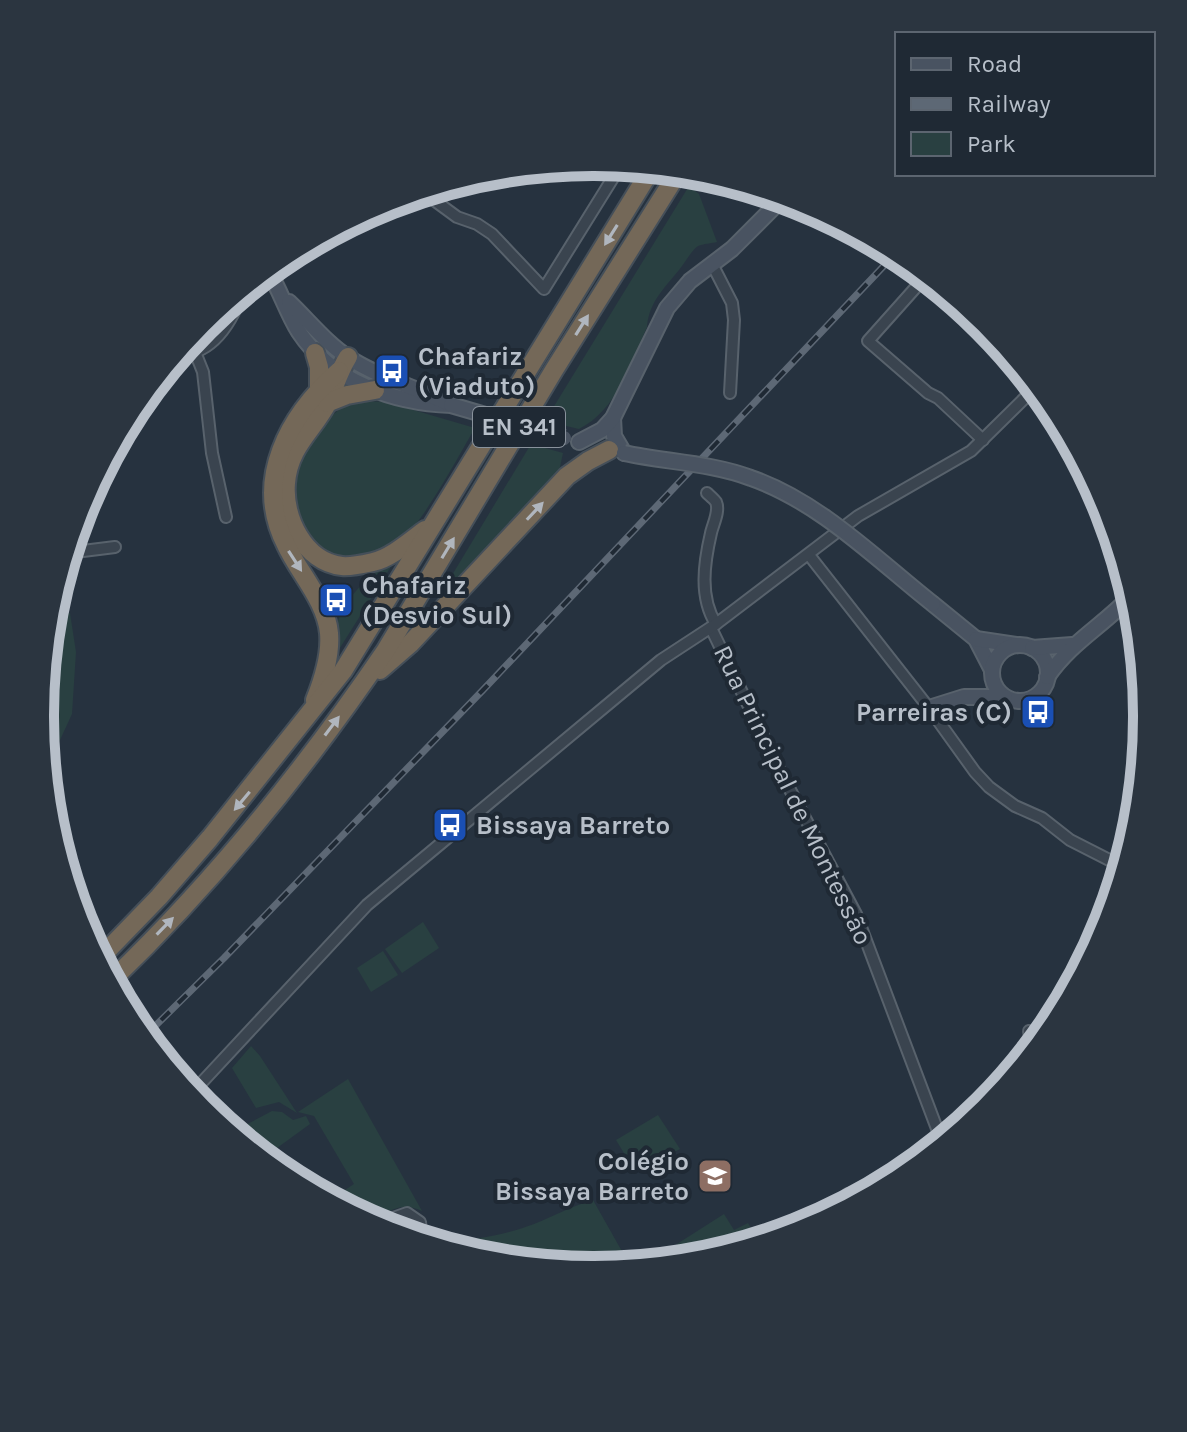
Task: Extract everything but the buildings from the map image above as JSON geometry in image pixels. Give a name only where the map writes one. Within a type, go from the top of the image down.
[{"type":"highway","name":"EN 341","points":[[108,950],[200,850],[343,671],[645,179]]},
{"type":"highway","name":"EN 341","points":[[119,973],[179,912],[236,846],[362,685],[672,182]]},
{"type":"highway","points":[[315,353],[323,396]]},
{"type":"highway","points":[[343,364],[296,446],[286,481],[287,510],[301,541],[316,556],[342,566],[376,562],[435,523]]},
{"type":"highway","points":[[308,718],[323,678],[329,633],[315,591],[286,546],[273,514],[272,476],[284,442],[323,396],[375,390]]},
{"type":"highway","points":[[362,685],[410,644],[567,476],[588,461],[616,452]]},
{"type":"street","points":[[435,201],[457,217],[477,224],[492,234],[544,289],[613,177]]},
{"type":"street","points":[[571,440],[602,430],[613,418],[667,308],[690,281],[732,249],[773,208]]},
{"type":"street","points":[[712,264],[732,303],[730,393]]},
{"type":"street","points":[[274,281],[299,332],[315,353],[451,405],[571,440],[616,452],[717,468],[751,477],[813,508],[976,639],[992,671],[995,686],[1005,697]]},
{"type":"street","points":[[918,285],[868,341],[928,393],[938,398],[983,440]]},
{"type":"street","points":[[283,296],[325,339],[343,364],[375,390],[421,404],[451,405]]},
{"type":"street","points":[[197,351],[218,337],[236,312]]},
{"type":"street","points":[[195,352],[203,372],[212,453],[226,517]]},
{"type":"street","points":[[200,1084],[367,905],[661,660],[714,626],[858,516],[971,451],[1027,396]]},
{"type":"street","points":[[613,418],[616,452]]},
{"type":"street","points":[[602,430],[616,452]]},
{"type":"street","name":"Rua Principal de Montessão","points":[[707,493],[716,501],[717,510],[704,584],[708,610],[779,769],[856,914],[938,1131]]},
{"type":"street","points":[[80,551],[115,547]]},
{"type":"street","points":[[809,555],[989,787],[1015,806],[1042,818],[1070,840],[1113,862]]},
{"type":"street","points":[[929,708],[964,697],[1028,700],[1041,691],[1047,677],[1072,645],[1122,605]]},
{"type":"street","points":[[976,639],[1024,647],[1044,660],[1047,677]]},
{"type":"street","points":[[964,697],[992,671],[1000,653],[1024,647],[1072,645]]},
{"type":"street","points":[[395,1217],[407,1213],[420,1222],[420,1227]]},
{"type":"green space","points":[[689,186],[699,194],[717,242],[696,248],[660,294],[651,309],[647,327],[628,370],[603,410],[579,429],[545,421]]},
{"type":"green space","points":[[386,402],[475,428],[427,508],[396,545],[358,556],[327,554],[312,544],[297,515],[292,482],[294,467],[331,416],[350,404]]},
{"type":"green space","points":[[531,444],[563,453],[559,472],[428,615]]},
{"type":"green space","points":[[392,565],[333,659],[336,627],[344,608],[365,582]]},
{"type":"green space","points":[[70,613],[76,652],[72,714],[55,751],[55,681],[64,614]]},
{"type":"green space","points":[[423,922],[439,948],[402,973],[385,949]]},
{"type":"green space","points":[[383,951],[398,975],[371,992],[357,968]]},
{"type":"green space","points":[[251,1046],[297,1113],[279,1102],[256,1108],[232,1068]]},
{"type":"green space","points":[[348,1079],[422,1211],[403,1207],[387,1214],[341,1192],[354,1184],[314,1116],[298,1112]]},
{"type":"green space","points":[[272,1111],[282,1112],[293,1120],[306,1116],[310,1124],[274,1150],[243,1126]]},
{"type":"green space","points":[[658,1115],[680,1149],[636,1173],[616,1140]]},
{"type":"green space","points":[[593,1200],[624,1254],[594,1256],[523,1251],[464,1239],[510,1232]]},
{"type":"green space","points":[[724,1214],[734,1230],[748,1223],[753,1231],[699,1245],[667,1251]]},
{"type":"railway","points":[[153,1028],[483,690],[886,263]]},
{"type":"place","name":"Chafariz (Viaduto)","points":[[392,371]]},
{"type":"place","name":"Chafariz (Desvio Sul)","points":[[336,600]]},
{"type":"place","name":"Parreiras (C)","points":[[1038,712]]},
{"type":"place","name":"Bissaya Barreto","points":[[450,825]]},
{"type":"place","name":"Colégio Bissaya Barreto","points":[[715,1176]]}]
